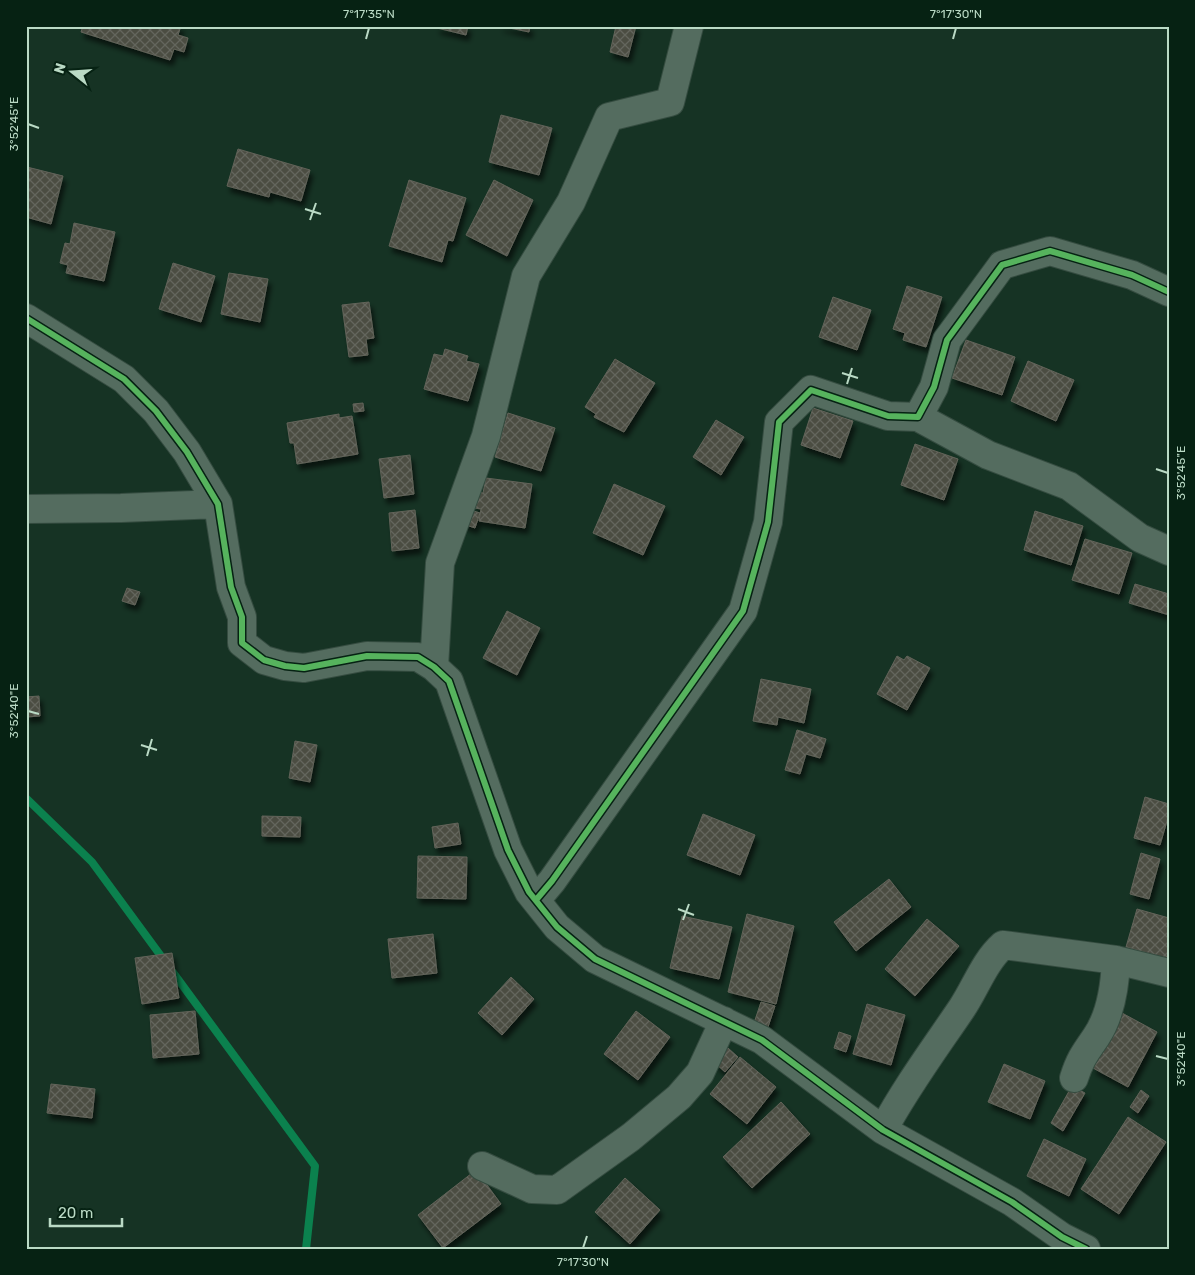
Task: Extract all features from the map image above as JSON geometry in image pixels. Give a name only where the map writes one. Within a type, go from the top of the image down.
[{"type":"street","points":[[434,667],[440,563],[486,436],[526,276],[571,202],[609,117],[670,102],[689,26]]},
{"type":"street","points":[[918,417],[934,387],[947,340],[1002,265],[1050,251],[1132,276],[1169,292]]},
{"type":"street","points":[[26,318],[124,379],[156,411],[187,452],[218,504],[231,587],[242,617],[242,643],[264,660],[285,666],[304,668],[367,656],[398,655],[418,658],[434,667],[449,681],[508,850],[529,892],[557,927],[595,959],[762,1040],[883,1130],[1012,1202],[1055,1243],[1086,1249]]},
{"type":"street","points":[[536,900],[563,865],[742,610],[768,522],[779,422],[811,390],[888,416],[918,417],[988,455],[1070,486],[1140,538],[1169,551]]},
{"type":"street","points":[[26,509],[218,504]]},
{"type":"street","points":[[883,1130],[899,1101],[963,1007],[992,955],[1004,945],[1116,960],[1169,974]]},
{"type":"street","points":[[1074,1078],[1083,1055],[1096,1038],[1111,1001],[1116,960]]},
{"type":"street","points":[[482,1166],[532,1189],[557,1190],[631,1136],[679,1097],[700,1073],[724,1021]]},
{"type":"building","points":[[83,26],[181,26],[178,35],[188,38],[184,52],[174,49],[170,60],[81,32]]},
{"type":"building","points":[[437,26],[468,26],[466,35],[437,28]]},
{"type":"building","points":[[500,26],[530,26],[529,32]]},
{"type":"building","points":[[616,26],[636,26],[628,57],[610,52]]},
{"type":"building","points":[[501,115],[552,128],[539,175],[489,162]]},
{"type":"building","points":[[238,149],[310,170],[301,201],[270,192],[269,197],[227,186]]},
{"type":"building","points":[[27,167],[63,176],[51,224],[26,217]]},
{"type":"building","points":[[409,180],[466,198],[453,241],[448,240],[442,262],[389,246]]},
{"type":"building","points":[[494,180],[533,200],[507,256],[466,235]]},
{"type":"building","points":[[74,223],[115,232],[104,281],[66,273],[68,265],[60,263],[65,243],[70,244]]},
{"type":"building","points":[[173,263],[215,276],[201,322],[159,309]]},
{"type":"building","points":[[229,273],[268,279],[260,322],[221,314]]},
{"type":"building","points":[[907,286],[942,297],[926,347],[903,340],[905,333],[893,329]]},
{"type":"building","points":[[833,297],[871,310],[857,350],[819,337]]},
{"type":"building","points":[[369,302],[374,338],[366,339],[368,355],[349,357],[342,305]]},
{"type":"building","points":[[966,340],[1015,357],[1002,395],[952,378]]},
{"type":"building","points":[[445,349],[468,356],[466,361],[479,364],[468,401],[424,389],[434,354],[443,356]]},
{"type":"building","points":[[615,359],[655,383],[624,432],[594,417],[596,414],[585,407]]},
{"type":"building","points":[[1028,361],[1074,380],[1056,421],[1011,401]]},
{"type":"building","points":[[363,403],[364,411],[354,412],[353,404]]},
{"type":"building","points":[[813,408],[853,421],[840,458],[801,445]]},
{"type":"building","points":[[508,413],[555,428],[541,471],[495,457]]},
{"type":"building","points":[[339,414],[339,418],[352,416],[358,454],[297,464],[294,443],[290,443],[287,423]]},
{"type":"building","points":[[716,420],[744,437],[721,475],[693,457]]},
{"type":"building","points":[[915,444],[958,459],[944,500],[901,485]]},
{"type":"building","points":[[410,455],[414,494],[384,498],[379,459]]},
{"type":"building","points":[[486,478],[532,484],[525,528],[479,521],[481,509],[475,508],[477,492],[483,493]]},
{"type":"building","points":[[614,484],[665,506],[643,555],[593,533]]},
{"type":"building","points":[[467,509],[480,513],[475,528],[463,524]]},
{"type":"building","points":[[415,510],[419,548],[392,551],[389,513]]},
{"type":"building","points":[[1035,511],[1083,526],[1071,565],[1024,550]]},
{"type":"building","points":[[1085,539],[1132,553],[1119,594],[1072,580]]},
{"type":"building","points":[[1135,584],[1169,594],[1169,615],[1129,603]]},
{"type":"building","points":[[127,588],[140,592],[135,605],[122,601]]},
{"type":"building","points":[[507,611],[540,628],[517,675],[483,658]]},
{"type":"building","points":[[897,656],[904,660],[907,656],[930,668],[907,710],[877,694]]},
{"type":"building","points":[[761,679],[811,689],[804,723],[778,717],[777,725],[753,721]]},
{"type":"building","points":[[39,696],[40,716],[26,717],[26,697]]},
{"type":"building","points":[[797,730],[826,739],[820,758],[806,754],[800,774],[785,770]]},
{"type":"building","points":[[295,741],[317,745],[310,782],[289,778]]},
{"type":"building","points":[[1145,797],[1169,804],[1169,814],[1160,845],[1134,838]]},
{"type":"building","points":[[703,814],[755,835],[740,875],[687,855]]},
{"type":"building","points":[[262,816],[301,817],[300,837],[262,836]]},
{"type":"building","points":[[458,823],[461,844],[435,848],[432,827]]},
{"type":"building","points":[[1141,853],[1160,859],[1149,899],[1130,894]]},
{"type":"building","points":[[418,856],[467,857],[466,899],[417,898]]},
{"type":"building","points":[[889,879],[911,907],[856,951],[834,922]]},
{"type":"building","points":[[1137,909],[1169,918],[1169,959],[1126,947]]},
{"type":"building","points":[[747,914],[794,926],[776,1004],[728,992]]},
{"type":"building","points":[[682,916],[732,927],[719,979],[670,968]]},
{"type":"building","points":[[927,919],[959,946],[915,996],[885,969]]},
{"type":"building","points":[[433,934],[437,973],[392,978],[388,939]]},
{"type":"building","points":[[172,953],[179,998],[142,1004],[135,958]]},
{"type":"building","points":[[511,977],[534,999],[502,1035],[478,1013]]},
{"type":"building","points":[[761,1002],[775,1006],[768,1027],[754,1023]]},
{"type":"building","points":[[867,1004],[905,1015],[891,1065],[853,1054]]},
{"type":"building","points":[[195,1011],[199,1054],[153,1058],[150,1015]]},
{"type":"building","points":[[636,1011],[670,1037],[638,1080],[604,1054]]},
{"type":"building","points":[[1122,1013],[1157,1032],[1128,1087],[1093,1068]]},
{"type":"building","points":[[839,1032],[851,1036],[846,1052],[834,1048]]},
{"type":"building","points":[[728,1048],[738,1057],[725,1072],[715,1063]]},
{"type":"building","points":[[740,1057],[776,1087],[747,1124],[710,1094]]},
{"type":"building","points":[[1004,1064],[1045,1081],[1030,1119],[988,1102]]},
{"type":"building","points":[[51,1084],[95,1089],[92,1118],[47,1113]]},
{"type":"building","points":[[1072,1086],[1085,1093],[1063,1131],[1051,1123]]},
{"type":"building","points":[[1141,1090],[1149,1096],[1138,1113],[1130,1107]]},
{"type":"building","points":[[781,1102],[810,1134],[752,1188],[723,1157]]},
{"type":"building","points":[[1128,1117],[1166,1142],[1119,1214],[1081,1189]]},
{"type":"building","points":[[1044,1139],[1086,1159],[1069,1196],[1027,1176]]},
{"type":"building","points":[[476,1170],[501,1204],[443,1248],[418,1215]]},
{"type":"building","points":[[625,1178],[660,1210],[630,1244],[595,1212]]},
{"type":"waterway","points":[[26,798],[92,862],[315,1166],[306,1249]]},
{"type":"cycle path","points":[[536,900],[552,881],[743,611],[768,522],[779,422],[811,390],[888,416],[918,417],[934,387],[947,340],[1002,265],[1050,251],[1132,275],[1169,292]]},
{"type":"cycle path","points":[[26,318],[124,379],[156,411],[187,452],[218,504],[231,587],[242,617],[242,643],[264,660],[285,666],[304,668],[367,656],[418,657],[434,667],[449,681],[508,850],[529,892],[557,927],[595,959],[762,1040],[883,1130],[1012,1202],[1062,1237],[1086,1249]]}]
